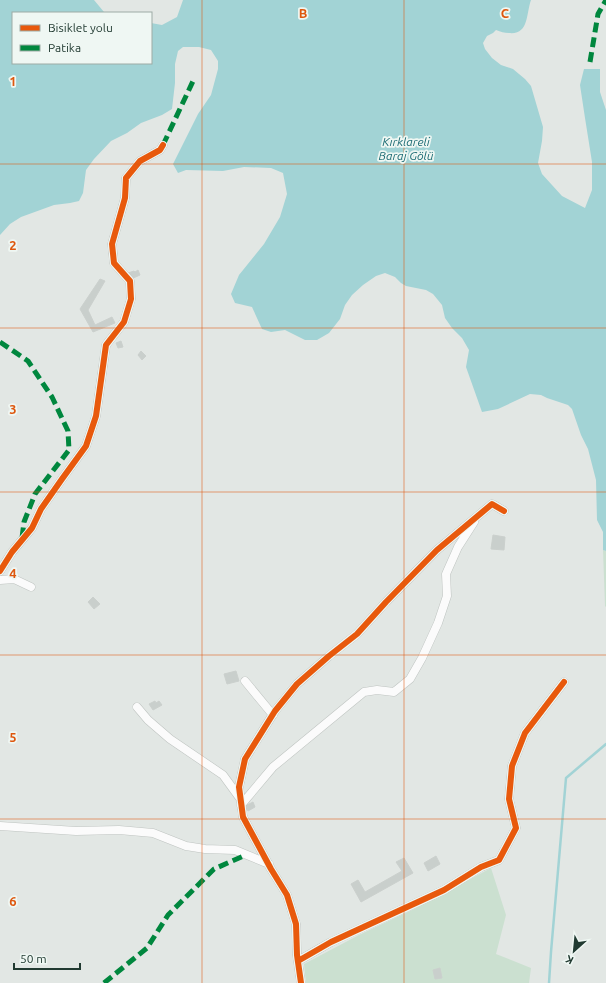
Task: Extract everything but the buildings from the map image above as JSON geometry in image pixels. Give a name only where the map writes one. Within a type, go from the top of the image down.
[{"type":"street","points":[[0,571],[12,552],[32,528],[41,509],[86,446],[96,416],[106,345],[124,322],[131,299],[130,282],[114,262],[112,244],[125,198],[126,178],[140,161],[160,150],[163,145]]},
{"type":"street","points":[[301,983],[296,924],[287,895],[243,817],[239,787],[245,759],[273,715],[298,684],[329,656],[357,634],[437,550],[492,504],[504,511]]},
{"type":"street","points":[[241,802],[272,767],[364,692],[377,690],[394,692],[410,679],[422,658],[438,623],[446,596],[446,574],[458,547],[480,514]]},
{"type":"street","points":[[0,580],[14,579],[31,587]]},
{"type":"street","points":[[245,681],[273,715]]},
{"type":"street","points":[[298,961],[331,942],[444,890],[481,867],[499,860],[516,828],[509,799],[512,766],[525,733],[564,682]]},
{"type":"street","points":[[137,707],[148,720],[170,739],[223,775],[241,802]]},
{"type":"street","points":[[0,826],[76,831],[119,830],[153,833],[186,846],[204,850],[235,850],[269,864]]},
{"type":"green space","points":[[603,550],[606,551],[606,607],[605,606]]},
{"type":"green space","points":[[491,868],[506,915],[496,954],[531,968],[529,983],[306,983],[304,964],[359,935],[414,909]]},
{"type":"water","name":"Kırklareli Baraj Gölü","points":[[0,0],[94,0],[104,12],[12,12],[12,64],[152,64],[152,23],[162,25],[177,17],[183,0],[531,0],[526,22],[520,31],[515,33],[507,33],[496,30],[487,36],[483,43],[485,49],[492,58],[501,65],[513,69],[531,86],[543,127],[538,163],[542,174],[562,196],[585,208],[592,190],[592,162],[580,85],[584,69],[600,69],[600,92],[606,110],[606,551],[603,550],[603,532],[597,520],[596,480],[588,449],[581,435],[572,409],[568,405],[541,395],[530,394],[498,409],[482,412],[466,367],[469,350],[462,338],[445,318],[442,305],[433,294],[426,290],[406,286],[395,277],[385,273],[376,276],[352,295],[345,305],[340,319],[329,333],[317,340],[305,340],[285,330],[271,332],[262,329],[252,307],[235,303],[231,294],[239,275],[264,244],[280,217],[287,194],[283,173],[271,168],[244,167],[223,171],[186,170],[178,173],[173,164],[198,114],[211,95],[218,69],[218,61],[211,50],[199,47],[183,47],[178,51],[175,64],[175,83],[172,109],[162,115],[141,123],[127,133],[111,141],[86,170],[83,193],[79,201],[54,205],[21,217],[10,224],[0,235]]},
{"type":"waterway","points":[[549,983],[566,778],[606,744]]},
{"type":"marked path","points":[[590,62],[598,14],[606,0]]},
{"type":"marked path","points":[[163,145],[194,79]]},
{"type":"marked path","points":[[0,342],[28,361],[52,397],[68,431],[69,450],[35,494],[24,522],[22,538]]},
{"type":"marked path","points":[[104,983],[147,948],[168,915],[214,869],[246,855]]},
{"type":"cycle path","points":[[0,571],[12,552],[32,528],[41,509],[86,446],[96,416],[106,345],[124,322],[131,299],[130,281],[114,263],[112,244],[125,198],[126,178],[140,161],[160,150],[163,145]]},
{"type":"cycle path","points":[[301,983],[297,955],[296,924],[287,895],[243,817],[239,787],[245,759],[275,711],[297,684],[357,634],[437,550],[492,504],[504,511]]},
{"type":"cycle path","points":[[298,961],[331,942],[444,890],[481,867],[499,860],[516,828],[509,799],[512,766],[525,733],[564,682]]}]
